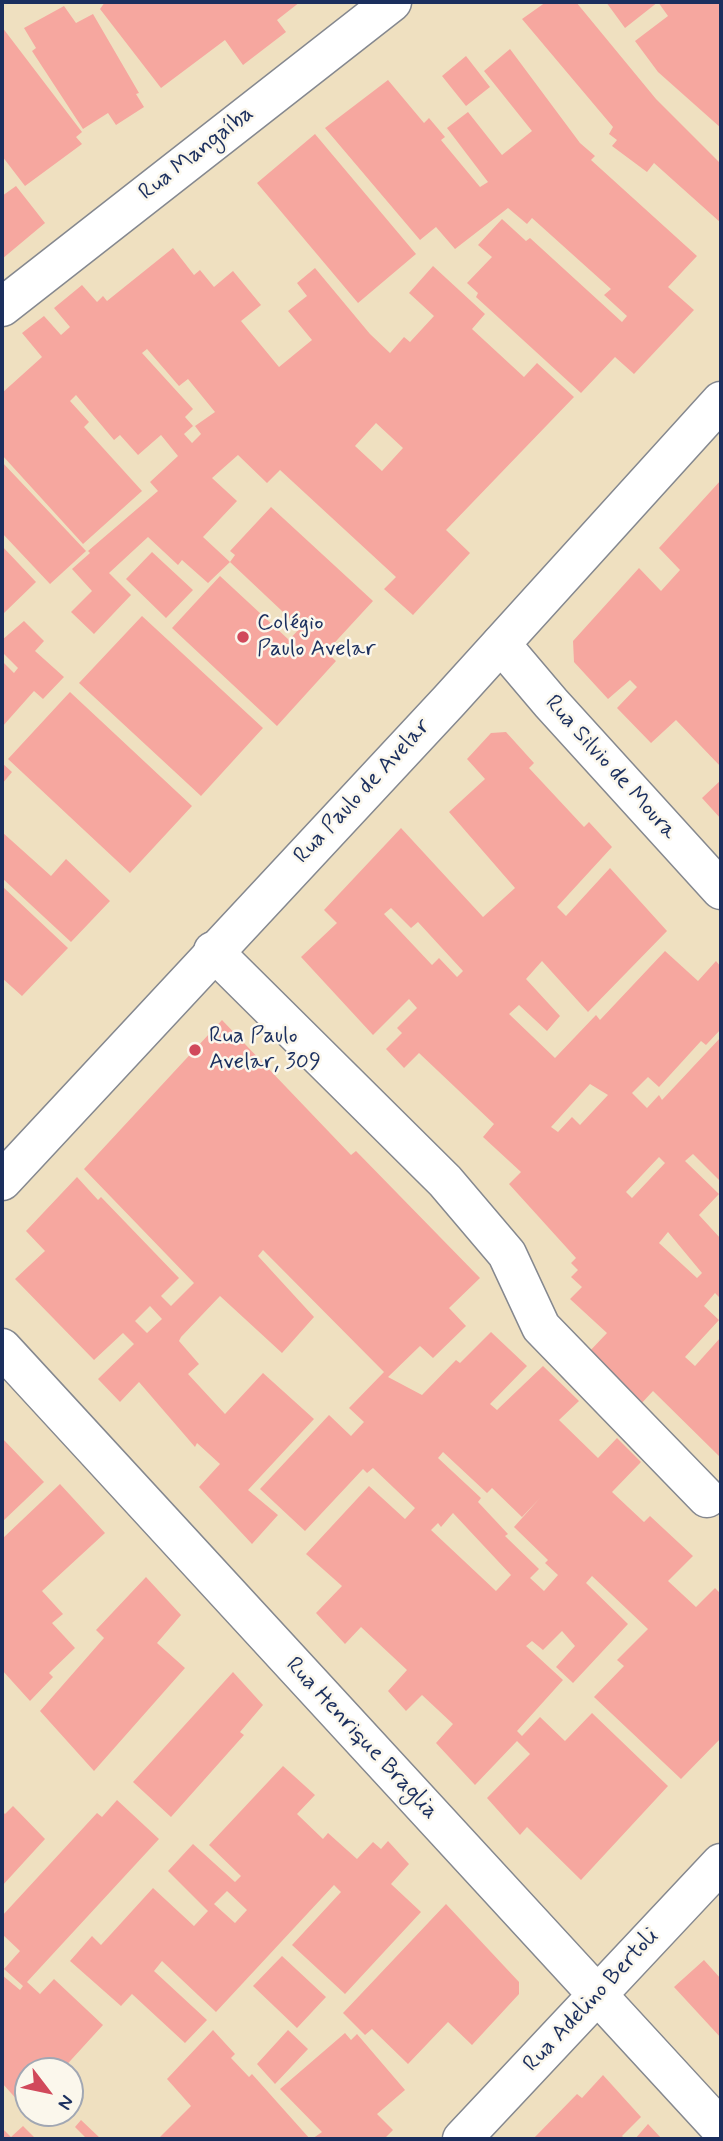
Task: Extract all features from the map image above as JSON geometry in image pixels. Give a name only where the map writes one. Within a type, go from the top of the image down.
[{"type":"street","name":"Rua Mangaíba","points":[[2,307],[392,2]]},
{"type":"street","name":"Rua Paulo de Avelar","points":[[2,1181],[501,643],[721,401]]},
{"type":"street","name":"Rua Silvio de Moura","points":[[501,643],[551,703],[721,890]]},
{"type":"street","points":[[213,951],[445,1181],[507,1254],[541,1327],[707,1498]]},
{"type":"street","name":"Rua Henrique Braglia","points":[[2,1348],[721,2129]]},
{"type":"street","name":"Rua Adelino Bertoli","points":[[462,2139],[721,1863]]},
{"type":"building","points":[[105,2],[300,2],[277,20],[286,32],[243,65],[225,40],[161,88],[100,9]]},
{"type":"building","points":[[546,2],[576,2],[656,99],[721,164],[721,223],[654,163],[647,172],[612,146],[617,140],[609,134],[613,127],[522,19]]},
{"type":"building","points":[[606,2],[658,2],[625,28]]},
{"type":"building","points":[[658,2],[721,2],[721,128],[658,72],[635,41],[668,16]]},
{"type":"building","points":[[64,6],[76,23],[93,14],[139,93],[136,94],[144,107],[116,125],[108,113],[83,129],[32,51],[36,48],[24,28]]},
{"type":"building","points":[[2,27],[82,132],[76,137],[82,144],[25,186],[2,156]]},
{"type":"building","points":[[510,49],[580,143],[595,156],[591,160],[697,256],[668,287],[694,310],[634,374],[615,357],[581,393],[476,297],[478,293],[467,283],[492,257],[478,245],[502,219],[526,241],[530,238],[622,322],[627,316],[604,295],[611,289],[532,218],[527,224],[508,208],[455,249],[436,227],[420,240],[325,128],[388,80],[424,123],[429,118],[445,137],[441,140],[480,187],[488,182],[447,128],[468,112],[502,155],[532,131],[484,71]]},
{"type":"building","points":[[466,56],[490,87],[466,106],[442,76]]},
{"type":"building","points":[[315,134],[416,254],[358,303],[257,183]]},
{"type":"building","points":[[16,186],[45,223],[2,259],[2,196]]},
{"type":"building","points":[[173,248],[194,275],[200,270],[214,287],[233,271],[261,305],[241,321],[279,367],[312,340],[288,311],[307,296],[297,283],[315,268],[370,334],[390,353],[404,337],[410,342],[434,316],[409,293],[433,266],[485,314],[472,329],[524,377],[537,363],[574,397],[446,530],[470,553],[413,615],[384,589],[396,577],[280,470],[267,483],[238,455],[212,478],[237,501],[203,537],[230,562],[208,583],[182,560],[178,565],[148,537],[109,573],[131,595],[94,634],[71,612],[92,591],[72,569],[90,553],[88,551],[158,491],[150,482],[178,456],[161,435],[138,455],[120,435],[114,440],[76,395],[70,401],[89,422],[84,427],[142,491],[83,544],[2,455],[2,393],[42,357],[22,333],[44,316],[61,335],[70,327],[54,308],[82,285],[97,302],[103,296],[107,301]],"holes":[[[147,349],[179,386],[188,379],[215,412],[195,426],[201,434],[192,443],[184,434],[193,426],[185,417],[193,409],[142,353]],[[376,423],[403,448],[382,471],[355,446]]]},
{"type":"building","points":[[2,462],[86,551],[50,584],[2,533]]},
{"type":"building","points":[[721,480],[721,767],[676,720],[651,743],[617,708],[637,687],[630,680],[608,699],[574,662],[573,641],[639,568],[661,591],[680,570],[659,548]]},
{"type":"building","points":[[271,507],[373,601],[326,652],[336,661],[277,726],[172,628],[220,576],[289,640],[300,628],[230,562],[235,555],[230,551]]},
{"type":"building","points":[[2,546],[36,582],[2,615]]},
{"type":"building","points":[[152,552],[193,590],[166,618],[126,579]]},
{"type":"building","points":[[142,616],[263,728],[201,796],[79,683]]},
{"type":"building","points":[[24,621],[44,641],[35,651],[64,677],[43,699],[34,691],[2,727],[2,661],[14,673],[18,668],[2,652],[2,640]]},
{"type":"building","points":[[70,692],[192,806],[130,873],[8,759]]},
{"type":"building","points":[[506,732],[534,763],[529,768],[584,827],[589,822],[612,847],[557,907],[566,916],[610,868],[667,931],[588,1012],[542,961],[526,979],[560,1016],[547,1031],[519,1005],[509,1014],[555,1058],[596,1015],[600,1020],[665,951],[698,981],[716,961],[721,967],[721,1029],[706,1045],[701,1041],[659,1087],[648,1077],[632,1093],[647,1108],[659,1095],[662,1100],[721,1037],[721,1182],[693,1154],[685,1161],[719,1194],[699,1215],[721,1239],[721,1299],[715,1293],[704,1306],[719,1320],[685,1357],[695,1366],[721,1337],[721,1458],[653,1391],[639,1406],[587,1354],[607,1333],[570,1299],[582,1287],[571,1277],[578,1270],[571,1263],[576,1258],[509,1184],[521,1172],[483,1137],[494,1124],[419,1053],[404,1068],[386,1049],[402,1033],[397,1028],[417,1008],[409,999],[373,1035],[301,957],[337,923],[324,910],[401,828],[483,917],[515,888],[449,812],[485,779],[467,759],[491,733]],"holes":[[[391,908],[411,928],[418,922],[463,971],[457,977],[439,958],[432,965],[384,914]],[[590,1084],[608,1095],[580,1125],[572,1117],[558,1132],[551,1127]],[[659,1157],[665,1163],[632,1198],[626,1192]],[[668,1232],[702,1273],[697,1278],[659,1243]]]},
{"type":"building","points":[[2,763],[12,772],[2,784]]},
{"type":"building","points":[[721,780],[721,819],[702,798]]},
{"type":"building","points":[[2,832],[51,876],[66,859],[110,901],[71,942],[2,878]]},
{"type":"building","points":[[2,886],[68,948],[22,996],[2,978]]},
{"type":"building","points":[[222,1020],[351,1155],[356,1151],[480,1278],[449,1308],[466,1326],[433,1358],[420,1346],[388,1377],[422,1395],[456,1360],[460,1363],[491,1332],[527,1366],[490,1404],[497,1410],[543,1366],[579,1401],[559,1420],[598,1458],[617,1438],[641,1462],[612,1492],[644,1522],[650,1516],[693,1556],[668,1581],[696,1607],[715,1588],[721,1594],[721,1738],[681,1779],[594,1697],[624,1666],[617,1660],[648,1629],[592,1576],[586,1583],[628,1624],[573,1683],[556,1667],[575,1646],[562,1631],[543,1650],[532,1641],[526,1646],[563,1680],[517,1731],[522,1736],[540,1717],[565,1741],[592,1713],[668,1786],[581,1880],[527,1827],[520,1835],[487,1798],[530,1754],[517,1741],[475,1785],[436,1743],[453,1724],[422,1695],[406,1711],[388,1691],[407,1670],[361,1627],[345,1644],[316,1613],[342,1586],[306,1554],[369,1486],[405,1519],[415,1508],[373,1468],[367,1473],[363,1469],[305,1531],[260,1489],[329,1415],[351,1436],[364,1422],[349,1408],[384,1372],[263,1250],[258,1256],[314,1317],[282,1353],[220,1296],[181,1337],[179,1341],[199,1364],[188,1374],[225,1414],[263,1373],[314,1419],[248,1490],[278,1515],[252,1544],[199,1487],[220,1464],[197,1443],[195,1447],[139,1382],[120,1402],[98,1379],[134,1344],[123,1333],[94,1360],[15,1279],[45,1251],[26,1231],[77,1177],[98,1200],[101,1197],[179,1278],[161,1296],[171,1306],[194,1283],[84,1169]],"holes":[[[150,1306],[162,1319],[147,1333],[135,1321]],[[443,1452],[487,1493],[492,1488],[522,1517],[540,1498],[514,1527],[548,1560],[545,1563],[558,1575],[544,1591],[530,1578],[539,1569],[505,1536],[508,1534],[478,1502],[481,1498],[438,1458]],[[453,1513],[511,1575],[496,1591],[431,1530],[438,1523],[441,1527]]]},
{"type":"building","points":[[2,1438],[44,1482],[2,1522]]},
{"type":"building","points":[[60,1484],[105,1533],[42,1591],[63,1614],[52,1623],[75,1648],[49,1673],[53,1677],[30,1701],[2,1670],[2,1539]]},
{"type":"building","points":[[146,1577],[181,1615],[157,1643],[185,1668],[94,1771],[40,1711],[104,1638],[96,1630]]},
{"type":"building","points":[[233,1672],[263,1705],[240,1732],[244,1735],[171,1817],[133,1782]]},
{"type":"building","points":[[283,1766],[315,1795],[297,1814],[323,1839],[328,1833],[357,1859],[373,1842],[381,1849],[388,1841],[409,1864],[391,1884],[421,1912],[345,1994],[292,1945],[341,1892],[334,1885],[216,2012],[162,1961],[154,1971],[207,2020],[185,2043],[132,1994],[121,2006],[70,1961],[92,1936],[101,1945],[153,1888],[194,1926],[208,1911],[168,1871],[193,1844],[235,1882],[241,1876],[209,1845]],"holes":[[[227,1891],[247,1910],[235,1923],[214,1904]]]},
{"type":"building","points":[[117,1800],[159,1839],[27,1982],[40,1994],[54,1979],[103,2025],[74,2057],[14,2057],[14,2096],[2,2083],[2,1975],[20,1990],[23,1986],[4,1969],[20,1951],[2,1934],[2,1916],[97,1813],[102,1817]]},
{"type":"building","points":[[13,1806],[45,1839],[2,1886],[2,1811],[5,1814]]},
{"type":"building","points":[[446,1904],[519,1982],[519,1994],[472,2045],[448,2022],[408,2064],[372,2029],[365,2035],[343,2013]]},
{"type":"building","points":[[282,1956],[326,1997],[297,2028],[253,1986]]},
{"type":"building","points":[[704,1960],[721,1979],[721,2038],[674,1987]]},
{"type":"building","points":[[213,2030],[235,2054],[231,2058],[249,2077],[252,2074],[310,2139],[158,2139],[191,2106],[167,2079]]},
{"type":"building","points":[[288,2030],[308,2049],[275,2084],[257,2064]]},
{"type":"building","points":[[345,2033],[351,2040],[357,2034],[405,2090],[377,2114],[393,2130],[384,2139],[312,2139],[322,2132],[280,2089]]},
{"type":"building","points":[[603,2075],[641,2117],[622,2136],[625,2139],[533,2139],[577,2094],[582,2098]]},
{"type":"building","points":[[84,2123],[101,2139],[87,2139],[75,2127],[84,2127]]},
{"type":"building","points":[[648,2124],[662,2139],[635,2139]]},
{"type":"building","points":[[24,2127],[36,2139],[2,2139],[2,2128],[11,2137]]},
{"type":"place","name":"Colégio Paulo Avelar","points":[[243,637]]},
{"type":"place","name":"Rua Paulo Avelar, 309","points":[[195,1050]]}]
